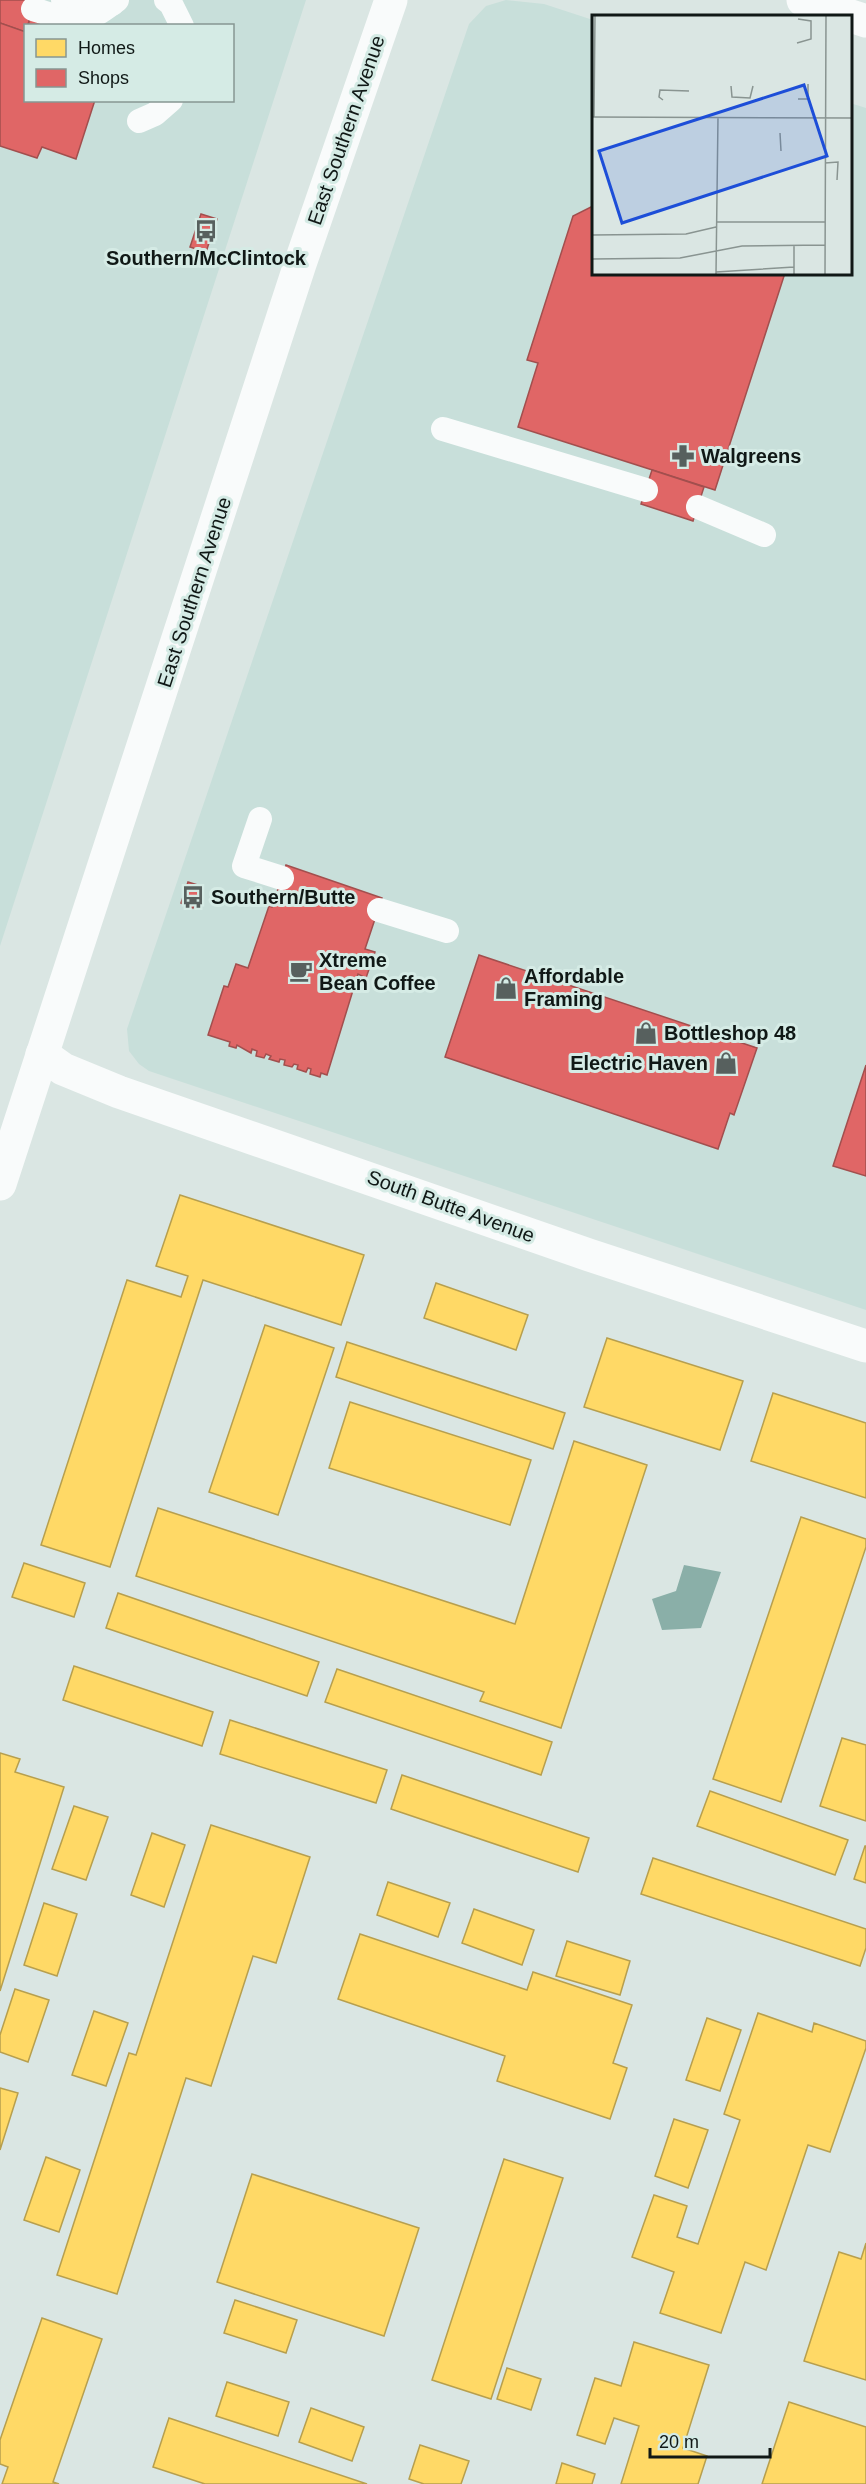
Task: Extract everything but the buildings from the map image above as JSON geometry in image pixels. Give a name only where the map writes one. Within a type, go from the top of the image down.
[{"type":"main road","name":"East Southern Avenue","points":[[0,1184],[300,264],[391,0]]},
{"type":"main road","points":[[803,0],[848,15]]},
{"type":"main road","points":[[851,16],[866,21]]},
{"type":"main road","name":"South Butte Avenue","points":[[42,1054],[63,1069],[119,1092],[424,1195],[589,1255],[866,1346]]},
{"type":"lane","points":[[63,0],[89,5],[112,1]]},
{"type":"lane","points":[[166,0],[171,4],[181,24]]},
{"type":"lane","points":[[33,9],[78,22],[88,20],[112,1]]},
{"type":"lane","points":[[139,121],[155,114],[169,102]]},
{"type":"lane","points":[[443,429],[646,490]]},
{"type":"lane","points":[[698,507],[764,535]]},
{"type":"lane","points":[[260,819],[244,866],[282,878]]},
{"type":"lane","points":[[378,910],[447,931]]},
{"type":"shaded area","points":[[0,0],[306,0],[0,946]]},
{"type":"shaded area","points":[[506,0],[544,4],[592,20],[592,274],[851,274],[851,103],[866,108],[866,1310],[149,1071],[139,1064],[129,1051],[127,1029],[469,24],[486,6]]},
{"type":"shaded area","points":[[684,1565],[721,1572],[701,1628],[662,1630],[652,1599],[676,1591]]},
{"type":"place","name":"Southern/McClintock","points":[[206,231]]},
{"type":"place","name":"Walgreens","points":[[683,456]]},
{"type":"place","name":"Southern/Butte","points":[[193,897]]},
{"type":"place","name":"Xtreme Bean Coffee","points":[[301,971]]},
{"type":"place","name":"Affordable Framing","points":[[506,988]]},
{"type":"place","name":"Bottleshop 48","points":[[646,1033]]},
{"type":"place","name":"Electric Haven","points":[[726,1063]]}]
